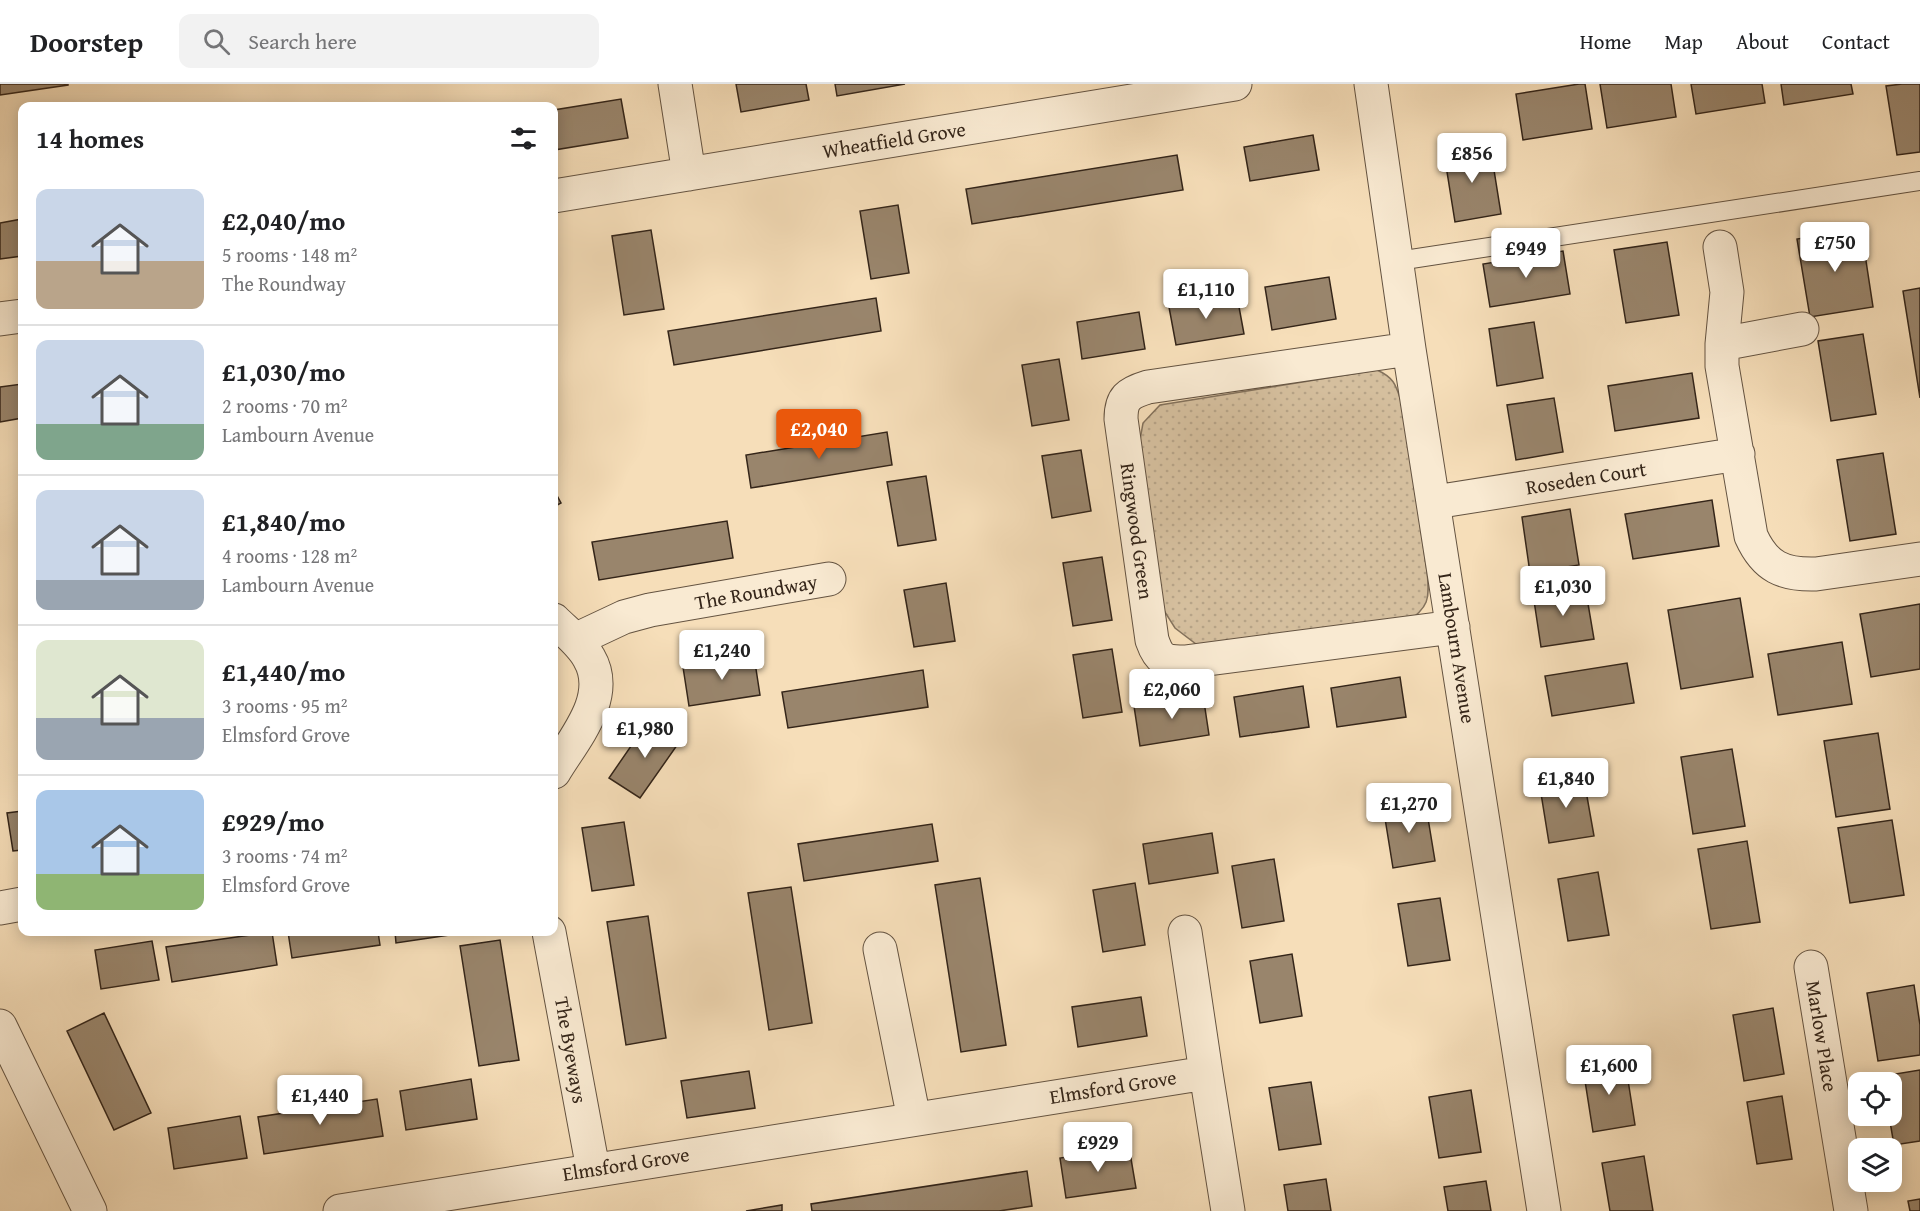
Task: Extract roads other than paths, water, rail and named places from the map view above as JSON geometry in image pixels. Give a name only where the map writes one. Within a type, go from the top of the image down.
[{"type":"street","points":[[675,84],[689,174]]},
{"type":"street","name":"Wheatfield Grove","points":[[558,195],[689,174],[1138,92],[1235,84]]},
{"type":"street","name":"Lambourn Avenue","points":[[1371,84],[1409,349],[1435,501],[1544,1211]]},
{"type":"street","points":[[1720,247],[1727,292],[1722,366],[1751,536],[1758,551],[1770,564],[1782,571],[1799,575],[1920,559]]},
{"type":"street","points":[[0,319],[18,317]]},
{"type":"street","points":[[1722,344],[1802,329]]},
{"type":"street","name":"Ringwood Green","points":[[1409,349],[1148,387],[1134,391],[1125,398],[1121,407],[1121,419],[1152,639],[1162,659],[1171,662],[1185,662],[1453,627]]},
{"type":"street","name":"Roseden Court","points":[[1435,501],[1738,454]]},
{"type":"street","name":"The Roundway","points":[[564,630],[650,610],[830,579]]},
{"type":"street","points":[[558,765],[590,712],[597,685],[595,671],[589,657],[564,630]]},
{"type":"street","points":[[0,908],[18,905]]},
{"type":"street","points":[[1185,932],[1228,1211]]},
{"type":"street","name":"The Byeways","points":[[550,936],[593,1169]]},
{"type":"street","points":[[880,949],[914,1119]]},
{"type":"street","name":"Marlow Place","points":[[1811,967],[1851,1211]]},
{"type":"street","points":[[0,1026],[90,1211]]},
{"type":"street","name":"Elmsford Grove","points":[[339,1211],[1206,1073]]},
{"type":"lane","points":[[1398,261],[1920,182]]}]
